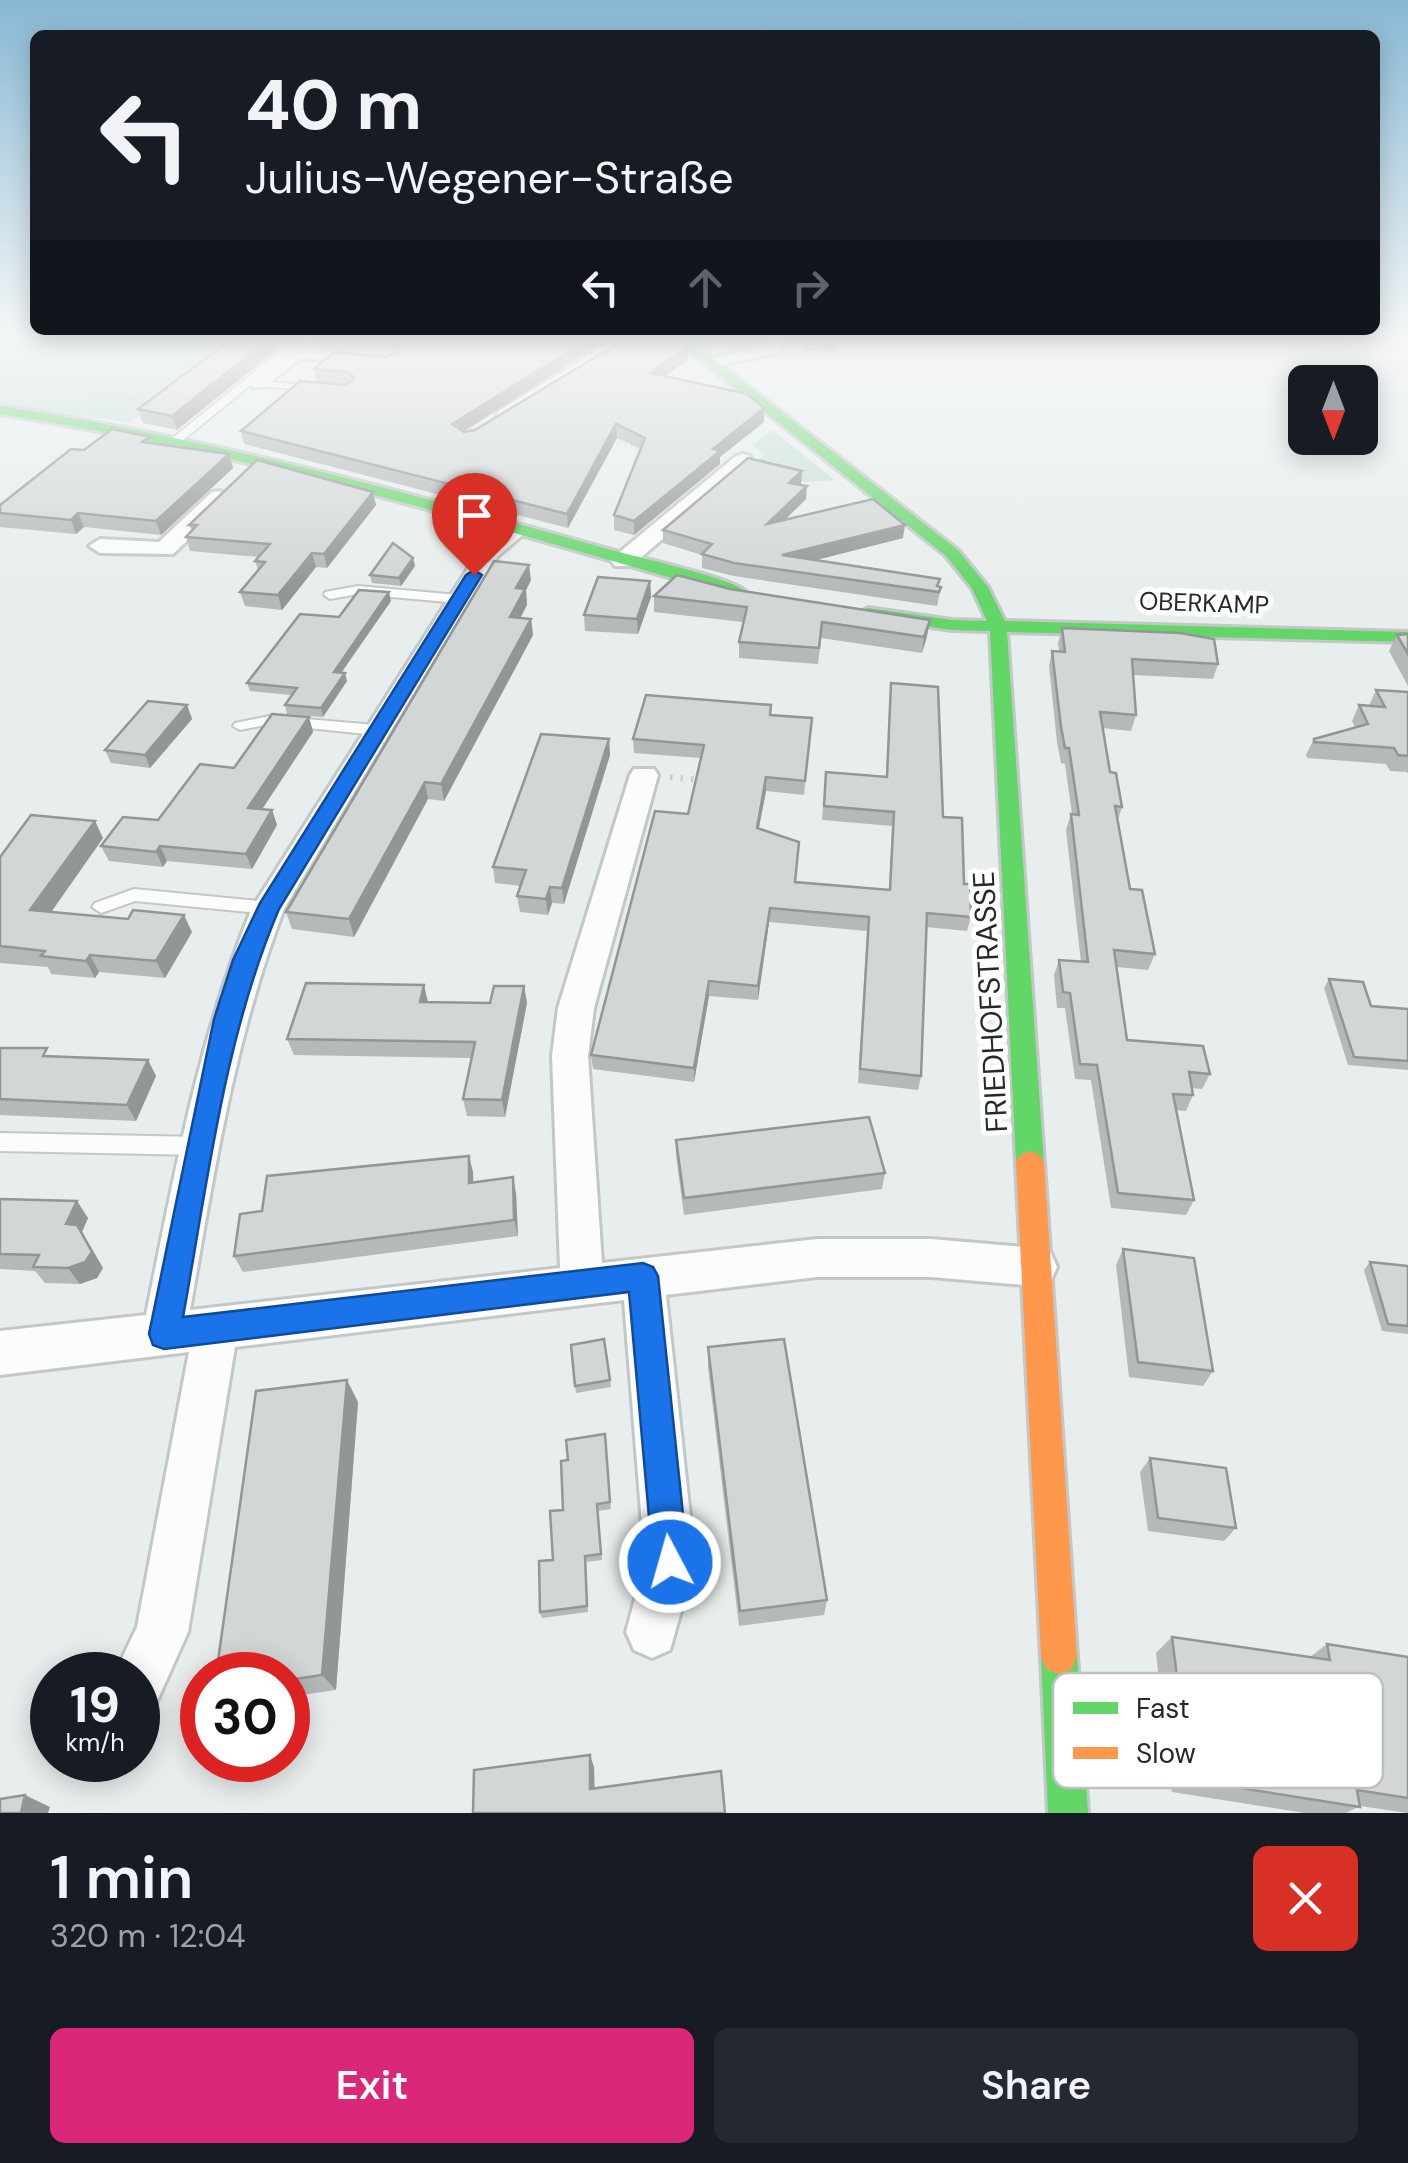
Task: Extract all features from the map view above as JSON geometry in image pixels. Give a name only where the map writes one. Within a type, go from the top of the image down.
[{"type":"street","points":[[73,420],[259,459],[515,532],[767,597]]},
{"type":"street","name":"FRIEDHOFSTRASSE","points":[[784,420],[952,554],[980,587],[998,625],[1060,1673]]},
{"type":"street","points":[[100,546],[165,549],[259,459]]},
{"type":"street","points":[[623,560],[743,460]]},
{"type":"street","points":[[164,1334],[226,1019],[245,960],[268,908],[458,599],[490,551],[515,532]]},
{"type":"street","name":"OBERKAMP","points":[[839,609],[952,625],[1408,636]]},
{"type":"street","points":[[582,1284],[570,1056],[576,1008],[644,775]]},
{"type":"street","points":[[0,1353],[643,1276],[873,1256],[1036,1267]]},
{"type":"street","points":[[643,1276],[670,1562],[652,1632]]},
{"type":"street","points":[[152,1652],[162,1632],[216,1328]]},
{"type":"street","name":"FRIEDHOFSTRASSE","points":[[1067,1788],[1068,1813]]},
{"type":"lane","points":[[178,440],[203,420]]},
{"type":"lane","points":[[330,595],[358,590],[458,599]]},
{"type":"lane","points":[[240,726],[270,720],[376,730]]},
{"type":"lane","points":[[101,907],[134,895],[268,908]]},
{"type":"lane","points":[[0,1142],[201,1146]]},
{"type":"path","points":[[99,423],[104,420]]},
{"type":"path","points":[[596,436],[650,449]]},
{"type":"path","points":[[644,775],[719,781]]},
{"type":"green space","points":[[772,430],[835,480],[804,482],[746,468],[765,455],[753,445]]},
{"type":"building","points":[[254,420],[459,420],[452,424],[464,432],[492,420],[750,420],[713,449],[720,451],[634,521],[614,515],[645,438],[616,424],[567,514],[241,431]]},
{"type":"building","points":[[112,429],[150,437],[142,442],[229,454],[156,521],[78,513],[71,520],[0,513],[0,505],[71,449],[84,450]]},
{"type":"building","points":[[748,458],[802,471],[789,483],[807,486],[767,524],[873,499],[905,525],[782,555],[940,579],[939,592],[734,563],[702,554],[712,544],[663,530]]},
{"type":"building","points":[[257,460],[373,492],[324,554],[312,553],[278,595],[240,592],[265,562],[255,561],[270,544],[186,537],[197,525],[189,525]]},
{"type":"building","points":[[393,543],[413,558],[399,578],[370,575]]},
{"type":"building","points":[[494,561],[529,565],[516,588],[525,589],[510,617],[531,619],[441,784],[425,782],[349,919],[286,912]]},
{"type":"building","points":[[677,575],[730,589],[930,620],[924,637],[822,622],[819,648],[739,642],[747,607],[654,596]]},
{"type":"building","points":[[598,577],[650,581],[637,619],[584,615]]},
{"type":"building","points":[[359,590],[389,592],[334,672],[345,673],[321,708],[285,705],[297,688],[247,683],[300,614],[339,617]]},
{"type":"building","points":[[1062,628],[1180,633],[1214,639],[1218,664],[1132,659],[1136,715],[1100,712],[1110,772],[1116,773],[1122,807],[1115,806],[1130,889],[1142,890],[1155,954],[1114,950],[1127,1040],[1203,1046],[1210,1074],[1189,1072],[1193,1095],[1173,1094],[1194,1200],[1118,1193],[1097,1065],[1080,1064],[1070,993],[1063,992],[1059,960],[1088,962],[1071,814],[1079,815],[1069,748],[1065,748],[1061,727],[1052,651],[1065,652]]},
{"type":"building","points":[[1408,634],[1408,654],[1397,635]]},
{"type":"building","points":[[891,683],[938,687],[943,817],[962,818],[964,884],[970,884],[971,917],[927,913],[921,1076],[860,1069],[869,917],[770,908],[758,986],[709,981],[694,1068],[591,1055],[655,811],[688,814],[704,745],[633,739],[646,695],[771,705],[770,715],[812,718],[805,781],[766,777],[757,828],[799,842],[795,882],[890,890],[894,812],[824,806],[826,772],[887,777]]},
{"type":"building","points":[[1376,690],[1408,692],[1408,756],[1398,755],[1394,748],[1314,742],[1368,724],[1359,705],[1385,707]]},
{"type":"building","points":[[148,701],[187,705],[145,755],[105,750]]},
{"type":"building","points":[[272,714],[309,717],[248,808],[272,810],[246,854],[160,846],[156,852],[101,846],[123,817],[158,820],[200,764],[234,768]]},
{"type":"building","points":[[541,734],[609,739],[562,888],[550,887],[546,899],[517,896],[526,870],[493,867]]},
{"type":"building","points":[[31,815],[95,821],[30,910],[128,919],[133,910],[184,915],[156,961],[90,955],[86,961],[0,946],[0,857]]},
{"type":"building","points":[[1329,979],[1363,982],[1371,1006],[1408,1009],[1408,1061],[1354,1057]]},
{"type":"building","points":[[306,983],[424,985],[420,1002],[490,1003],[494,986],[524,986],[502,1100],[463,1099],[475,1042],[287,1039]]},
{"type":"building","points":[[0,1048],[47,1048],[43,1056],[148,1060],[127,1105],[0,1099]]},
{"type":"building","points":[[869,1117],[885,1173],[684,1198],[676,1140]]},
{"type":"building","points":[[469,1156],[469,1183],[513,1177],[514,1220],[234,1256],[240,1214],[262,1211],[267,1176]]},
{"type":"building","points":[[0,1199],[77,1201],[66,1224],[77,1225],[92,1252],[85,1262],[68,1268],[33,1267],[39,1255],[0,1254]]},
{"type":"building","points":[[1123,1249],[1194,1258],[1213,1371],[1138,1362]]},
{"type":"building","points":[[1370,1262],[1408,1266],[1408,1326],[1388,1324]]},
{"type":"building","points":[[604,1339],[610,1380],[575,1386],[571,1345]]},
{"type":"building","points":[[784,1339],[827,1600],[740,1611],[708,1347]]},
{"type":"building","points":[[347,1380],[322,1675],[310,1677],[310,1652],[219,1652],[256,1391]]},
{"type":"building","points":[[605,1434],[610,1502],[597,1504],[601,1554],[585,1556],[587,1606],[540,1612],[539,1561],[553,1560],[550,1511],[563,1510],[561,1461],[568,1460],[566,1440]]},
{"type":"building","points":[[1150,1458],[1226,1468],[1236,1528],[1158,1518]]},
{"type":"building","points":[[1172,1637],[1330,1660],[1327,1644],[1408,1657],[1408,1798],[1357,1790],[1360,1807],[1240,1788],[1383,1788],[1383,1673],[1177,1673]]},
{"type":"building","points":[[590,1755],[590,1789],[721,1771],[725,1813],[473,1813],[474,1770]]},
{"type":"building","points":[[25,1795],[21,1813],[0,1813],[0,1799]]},
{"type":"traffic: fast","points":[[60,420],[279,464],[737,591]]},
{"type":"traffic: fast","points":[[783,420],[952,553],[980,587],[998,625],[1030,1163]]},
{"type":"traffic: fast","points":[[868,613],[952,625],[1408,637]]},
{"type":"traffic: fast","points":[[1059,1656],[1060,1673]]},
{"type":"traffic: fast","points":[[1067,1788],[1068,1813]]},
{"type":"traffic: slow","points":[[1030,1163],[1059,1656]]},
{"type":"route","points":[[474,575],[268,908],[245,960],[226,1019],[164,1334],[643,1276],[670,1562]]}]
